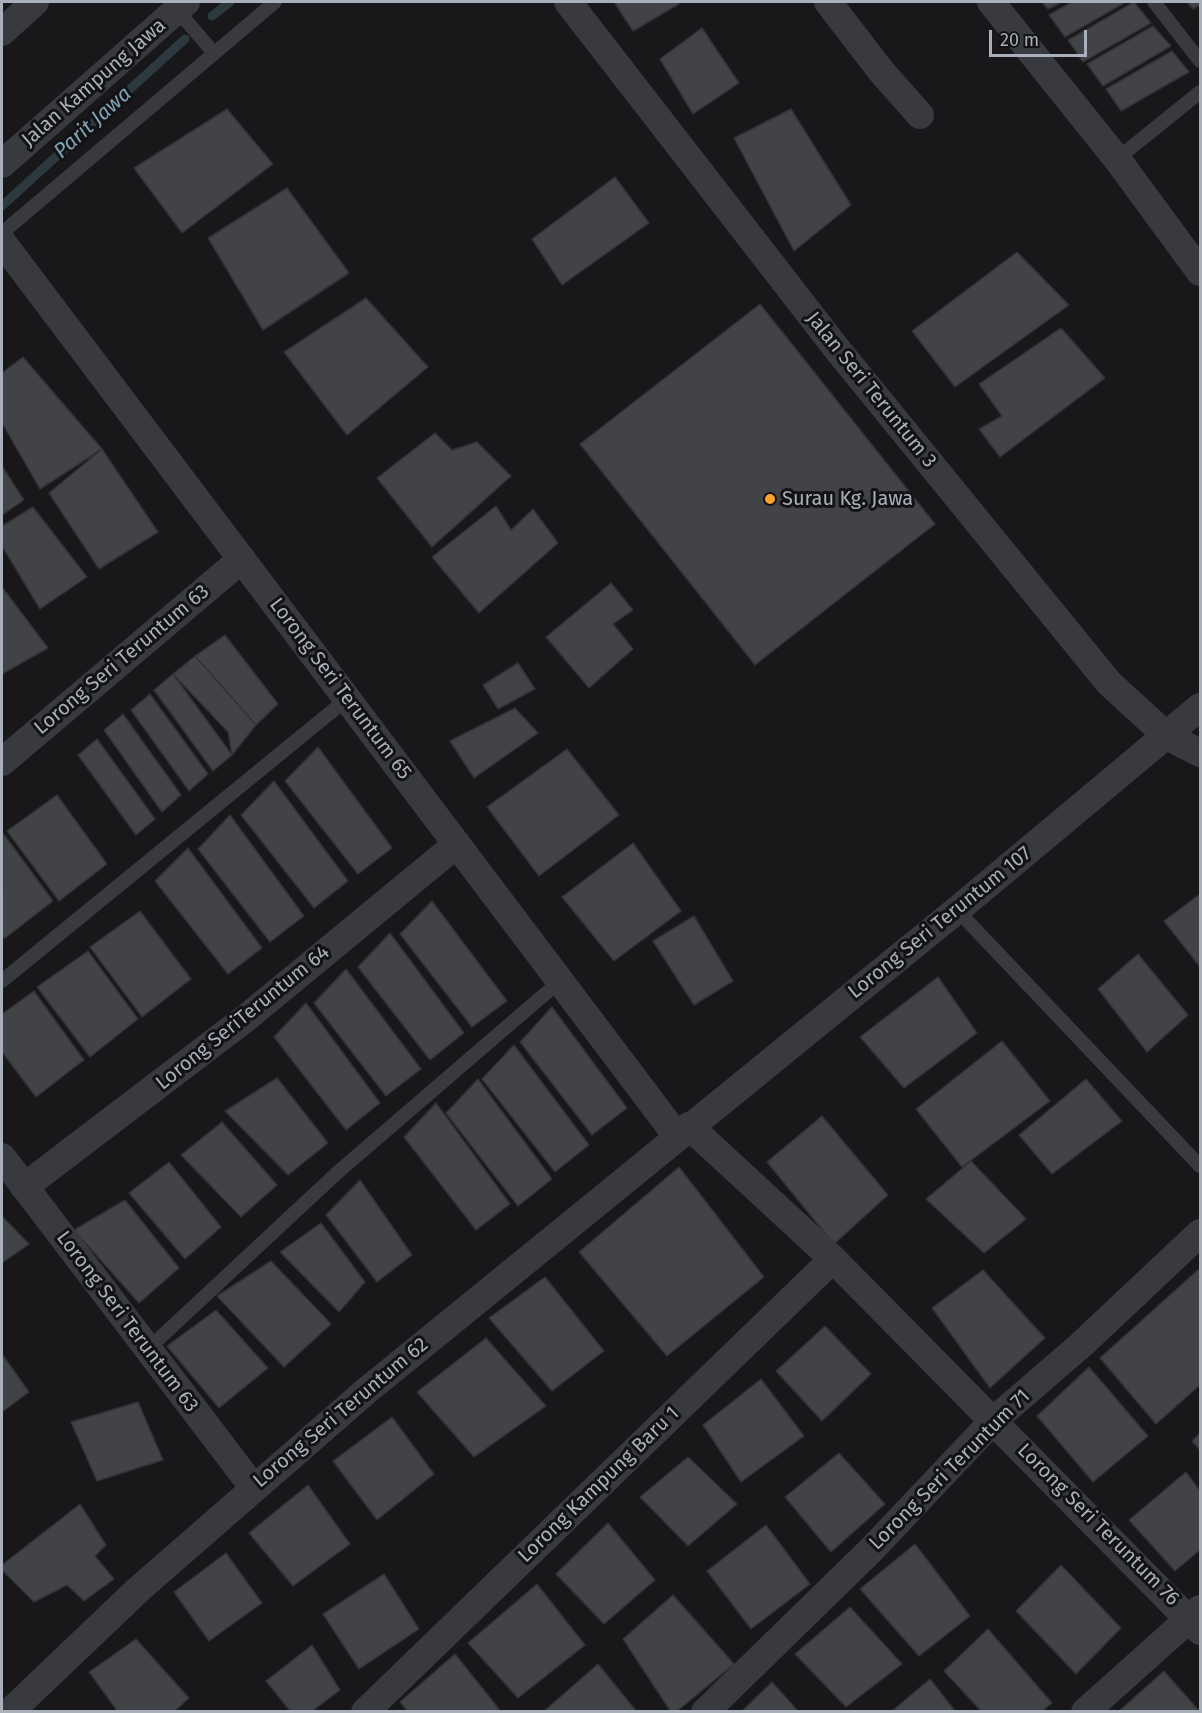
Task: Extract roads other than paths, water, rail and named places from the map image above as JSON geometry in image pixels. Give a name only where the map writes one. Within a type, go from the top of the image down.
[{"type":"street","points":[[2,33],[35,2]]},
{"type":"street","name":"Jalan Seri Teruntum 3","points":[[568,2],[837,349],[1109,683],[1167,736],[1200,753]]},
{"type":"street","points":[[828,2],[881,71],[920,115]]},
{"type":"street","points":[[991,2],[1117,159],[1200,272]]},
{"type":"street","name":"Jalan Kampung Jawa","points":[[2,164],[181,6]]},
{"type":"street","name":"Lorong Seri Teruntum 65","points":[[2,242],[560,981],[683,1131],[833,1259]]},
{"type":"street","name":"Lorong Seri Teruntum 63","points":[[2,762],[242,559]]},
{"type":"street","name":"Lorong Seri Teruntum 107","points":[[683,1131],[957,910],[1200,707]]},
{"type":"street","name":"Lorong SeriTeruntum 64","points":[[24,1187],[246,1018],[458,844]]},
{"type":"street","name":"Lorong Seri Teruntum 62","points":[[13,1702],[253,1487],[683,1131]]},
{"type":"street","name":"Lorong Seri Teruntum 63","points":[[2,1156],[253,1487]]},
{"type":"street","name":"Lorong Seri Teruntum 71","points":[[705,1712],[872,1549],[994,1420],[1081,1345],[1200,1233]]},
{"type":"street","name":"Lorong Seri Teruntum 76","points":[[833,1259],[1197,1620]]},
{"type":"street","name":"Lorong Kampung Baru 1","points":[[365,1712],[833,1259]]},
{"type":"street","points":[[1084,1712],[1197,1620]]},
{"type":"lane","points":[[2,233],[213,52],[275,2]]},
{"type":"lane","points":[[1154,2],[1200,61]]},
{"type":"lane","points":[[181,6],[213,52]]},
{"type":"lane","points":[[1117,159],[1200,92]]},
{"type":"lane","points":[[2,981],[347,699]]},
{"type":"lane","points":[[957,910],[1200,1166]]},
{"type":"lane","points":[[148,1350],[338,1172],[453,1076],[560,981]]},
{"type":"waterway","name":"Parit Jawa","points":[[212,16],[230,2]]},
{"type":"waterway","name":"Parit Jawa","points":[[2,206],[185,39]]},
{"type":"place","name":"Surau Kg. Jawa","points":[[770,499]]}]
